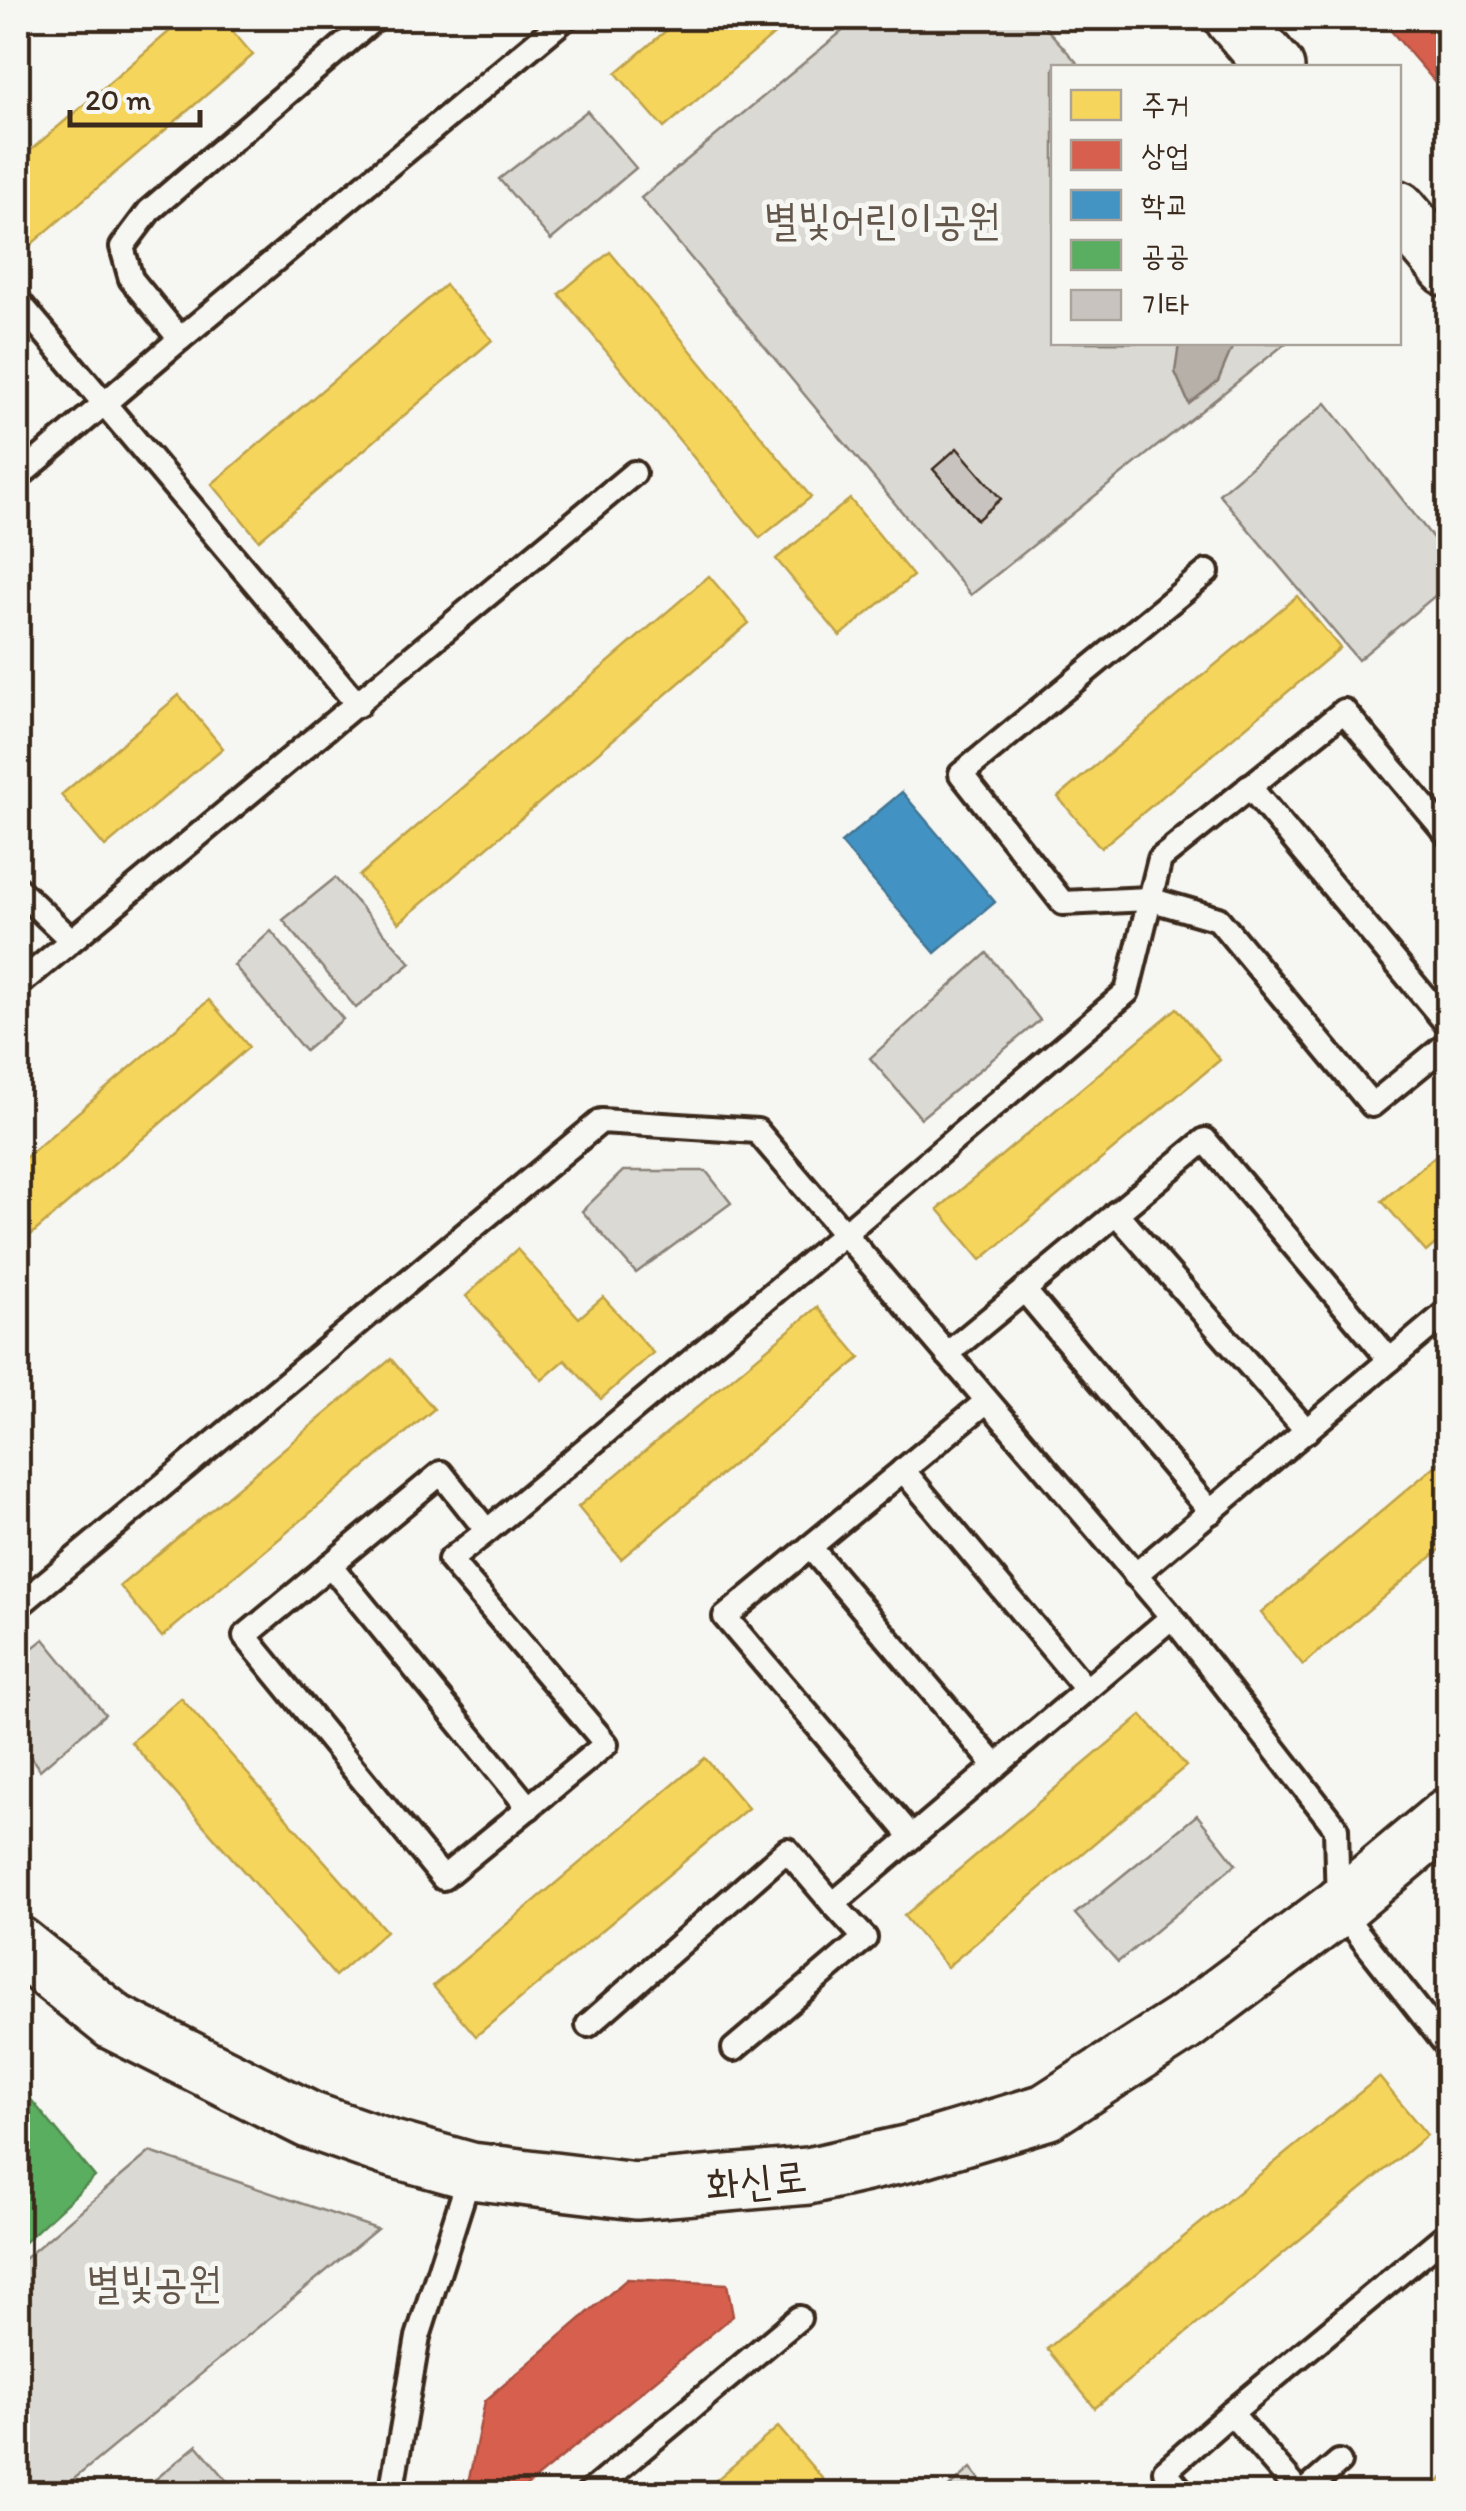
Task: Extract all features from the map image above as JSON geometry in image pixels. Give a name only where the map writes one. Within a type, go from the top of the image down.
[{"type":"main road","points":[[1233,18],[1273,65]]},
{"type":"main road","points":[[1401,213],[1448,268]]},
{"type":"main road","name":"화신로","points":[[18,1945],[114,2022],[308,2120],[389,2148],[471,2171],[636,2191],[808,2176],[910,2154],[1046,2112],[1183,2024],[1338,1908],[1448,1816]]},
{"type":"lane","points":[[180,340],[131,279],[122,247],[149,210],[375,18]]},
{"type":"lane","points":[[18,477],[566,18]]},
{"type":"lane","points":[[18,300],[358,705]]},
{"type":"lane","points":[[18,985],[634,473]]},
{"type":"lane","points":[[1207,572],[962,774],[1064,904],[1149,899],[1218,919],[1372,1104],[1448,1043]]},
{"type":"lane","points":[[487,1531],[440,1473],[245,1636],[443,1878],[606,1744],[450,1560],[487,1531],[845,1234],[1126,992],[1160,859],[1344,711],[1448,834]]},
{"type":"lane","points":[[1249,786],[1448,1025]]},
{"type":"lane","points":[[18,889],[72,940]]},
{"type":"lane","points":[[18,1606],[601,1121],[758,1131],[1172,1617],[1336,1828],[1338,1908],[1448,2047]]},
{"type":"lane","points":[[947,1354],[1205,1140],[1390,1360]]},
{"type":"lane","points":[[1116,1213],[1306,1431]]},
{"type":"lane","points":[[1024,1290],[1210,1512]]},
{"type":"lane","points":[[1135,1575],[1448,1311]]},
{"type":"lane","points":[[912,1836],[725,1617],[987,1400]]},
{"type":"lane","points":[[903,1470],[1086,1690]]},
{"type":"lane","points":[[810,1547],[996,1766]]},
{"type":"lane","points":[[330,1565],[529,1808]]},
{"type":"lane","points":[[833,1904],[1172,1617]]},
{"type":"lane","points":[[588,2025],[787,1850],[865,1938],[734,2049]]},
{"type":"lane","points":[[391,2494],[418,2337],[471,2171]]},
{"type":"lane","points":[[1184,2494],[1165,2471],[1448,2233]]},
{"type":"lane","points":[[588,2494],[799,2318]]},
{"type":"lane","points":[[1231,2413],[1302,2494],[1339,2462]]},
{"type":"green space","name":"별빛어린이공원","points":[[858,18],[1037,18],[1079,65],[1051,65],[1051,345],[1284,345],[971,595],[641,198]]},
{"type":"green space","points":[[587,111],[636,168],[551,240],[499,179]]},
{"type":"green space","points":[[1326,403],[1448,557],[1448,585],[1358,660],[1219,494]]},
{"type":"green space","points":[[335,878],[411,963],[356,1008],[283,920]]},
{"type":"green space","points":[[271,931],[343,1019],[305,1051],[234,965]]},
{"type":"green space","points":[[987,953],[1040,1020],[921,1118],[870,1058]]},
{"type":"green space","points":[[623,1171],[706,1171],[731,1203],[636,1273],[582,1211]]},
{"type":"green space","points":[[44,1639],[105,1714],[40,1770],[18,1740],[18,1659]]},
{"type":"green space","points":[[1197,1815],[1236,1864],[1118,1962],[1075,1914]]},
{"type":"green space","name":"별빛공원","points":[[150,2152],[377,2229],[57,2493],[18,2493],[18,2264]]},
{"type":"green space","points":[[197,2445],[238,2493],[139,2493]]},
{"type":"green space","points":[[971,2468],[991,2493],[943,2493]]},
{"type":"shaded area","points":[[1179,345],[1233,345],[1218,381],[1189,404],[1175,372]]},
{"type":"building: 주거","points":[[185,18],[221,18],[253,55],[20,254],[18,161]]},
{"type":"building: 주거","points":[[681,18],[793,18],[664,128],[616,73]]},
{"type":"building: 주거","points":[[610,252],[811,497],[760,538],[559,294]]},
{"type":"building: 주거","points":[[445,285],[492,340],[259,540],[212,484]]},
{"type":"building: 주거","points":[[850,499],[913,576],[840,636],[776,559]]},
{"type":"building: 주거","points":[[709,576],[749,623],[399,923],[359,876]]},
{"type":"building: 주거","points":[[1297,596],[1340,648],[1101,848],[1058,797]]},
{"type":"building: 주거","points":[[1448,682],[1448,706],[1437,693]]},
{"type":"building: 주거","points":[[179,695],[223,748],[105,847],[61,795]]},
{"type":"building: 주거","points":[[209,1000],[249,1047],[18,1246],[18,1164]]},
{"type":"building: 주거","points":[[1177,1008],[1220,1060],[981,1260],[938,1209]]},
{"type":"building: 주거","points":[[1448,1145],[1448,1233],[1426,1252],[1382,1201]]},
{"type":"building: 주거","points":[[517,1249],[579,1318],[603,1297],[653,1353],[601,1399],[565,1360],[542,1380],[466,1296]]},
{"type":"building: 주거","points":[[817,1307],[860,1358],[621,1559],[578,1507]]},
{"type":"building: 주거","points":[[391,1359],[434,1409],[162,1637],[120,1586]]},
{"type":"building: 주거","points":[[1448,1455],[1448,1543],[1303,1665],[1261,1613]]},
{"type":"building: 주거","points":[[181,1698],[386,1931],[335,1976],[131,1742]]},
{"type":"building: 주거","points":[[1142,1715],[1186,1766],[947,1967],[904,1916]]},
{"type":"building: 주거","points":[[705,1758],[748,1808],[476,2036],[433,1986]]},
{"type":"building: 주거","points":[[1379,2077],[1427,2135],[1095,2408],[1047,2349]]},
{"type":"building: 주거","points":[[778,2427],[826,2483],[814,2494],[700,2494]]},
{"type":"building: 주거","points":[[1448,2473],[1448,2494],[1424,2494]]},
{"type":"building: 상업","points":[[1380,18],[1448,18],[1448,97]]},
{"type":"building: 상업","points":[[627,2279],[727,2284],[733,2316],[517,2494],[466,2494],[485,2401]]},
{"type":"building: 학교","points":[[902,792],[995,902],[935,953],[841,843]]},
{"type":"building: 공공","points":[[28,2096],[95,2177],[18,2248],[18,2105]]},
{"type":"building: 기타","points":[[957,448],[1001,499],[977,520],[933,469]]}]
